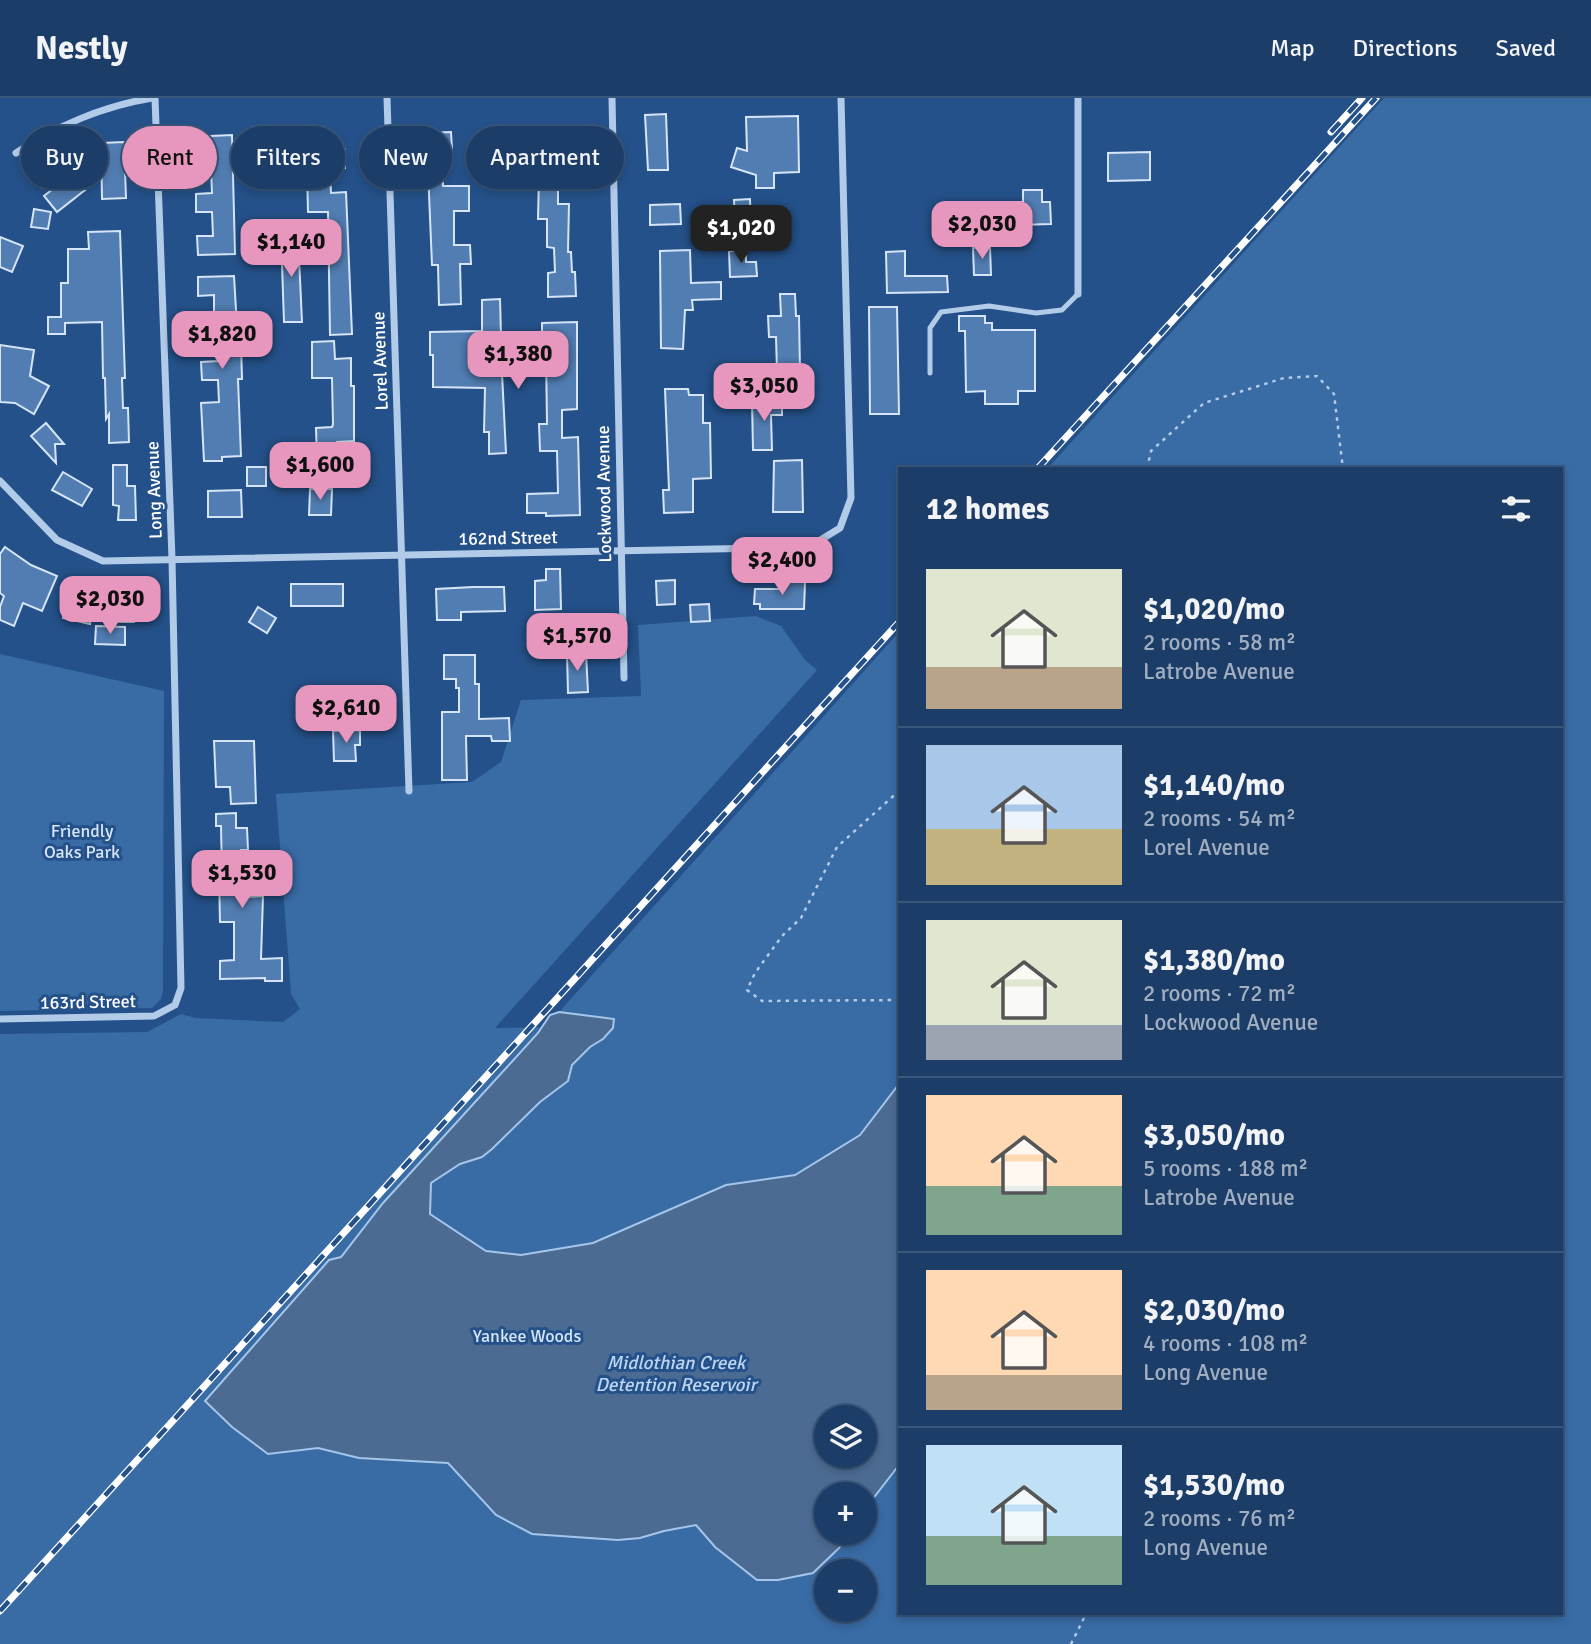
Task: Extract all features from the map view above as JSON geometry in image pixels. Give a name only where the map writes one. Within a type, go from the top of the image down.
[{"type":"street","points":[[16,153],[46,133],[130,102],[153,98]]},
{"type":"street","name":"Long Avenue","points":[[153,98],[172,559],[181,988],[175,1006]]},
{"type":"street","name":"Lorel Avenue","points":[[387,98],[409,791]]},
{"type":"street","name":"Lockwood Avenue","points":[[612,98],[624,678]]},
{"type":"street","name":"162nd Street","points":[[0,481],[57,540],[103,561],[809,547],[840,528],[850,498],[841,98]]},
{"type":"street","points":[[1078,98],[1078,294]]},
{"type":"street","name":"163rd Street","points":[[0,1019],[155,1016],[175,1006]]},
{"type":"lane","points":[[930,373],[930,328],[941,312],[989,306],[1036,313],[1062,310],[1078,294]]},
{"type":"path","points":[[1147,467],[1151,451],[1204,403],[1284,379],[1317,376],[1334,394],[1343,467]]},
{"type":"path","points":[[898,792],[836,847],[800,918],[782,936],[755,973],[747,990],[762,1001],[898,1000]]},
{"type":"path","points":[[1071,1644],[1086,1615]]},
{"type":"green space","name":"Yankee Woods","points":[[1384,98],[1591,98],[1591,1644],[0,1644],[0,1034],[147,1032],[181,1014],[196,1018],[283,1022],[300,1009],[291,994],[276,794],[472,782],[501,762],[521,700],[641,696],[638,625],[756,616],[781,626],[805,660],[817,670],[495,1028],[554,1027],[565,1013],[559,1012],[898,633],[898,1615],[1563,1615],[1563,467],[1049,467]]},
{"type":"green space","name":"Friendly Oaks Park","points":[[0,654],[164,691],[163,991],[161,999],[152,1008],[0,1011]]},
{"type":"water","name":"Midlothian Creek Detention Reservoir","points":[[559,1012],[614,1019],[613,1028],[572,1065],[568,1081],[540,1102],[492,1149],[482,1157],[460,1164],[431,1183],[430,1214],[486,1251],[521,1255],[593,1243],[726,1185],[795,1175],[860,1135],[898,1085],[898,1466],[877,1493],[877,1482],[814,1482],[814,1545],[841,1545],[828,1559],[814,1559],[813,1573],[778,1580],[757,1580],[715,1547],[696,1525],[640,1538],[618,1540],[532,1534],[496,1515],[448,1463],[359,1458],[318,1448],[268,1454],[232,1427],[205,1401],[329,1260],[341,1257],[383,1203],[538,1033],[550,1015]]},
{"type":"building","points":[[666,114],[668,170],[648,170],[645,115]]},
{"type":"building","points":[[798,116],[799,172],[774,173],[774,188],[756,188],[756,175],[731,167],[737,148],[747,151],[746,117]]},
{"type":"building","points":[[231,135],[235,254],[198,255],[197,236],[213,236],[212,212],[196,212],[196,194],[212,193],[212,189],[217,189],[217,136]]},
{"type":"building","points":[[122,142],[122,189],[126,189],[126,198],[102,199],[102,189],[108,189],[108,143]]},
{"type":"building","points":[[1150,152],[1150,180],[1108,181],[1108,153]]},
{"type":"building","points":[[466,186],[466,189],[469,189],[469,211],[454,211],[454,245],[470,245],[471,264],[460,264],[461,304],[439,305],[438,265],[432,265],[429,189]]},
{"type":"building","points":[[53,189],[85,190],[57,212],[44,196]]},
{"type":"building","points":[[307,189],[331,189],[331,193],[346,192],[352,334],[330,335],[328,212],[308,212]]},
{"type":"building","points":[[539,189],[558,189],[558,204],[569,204],[568,252],[571,252],[572,272],[575,272],[576,296],[548,297],[548,273],[555,272],[554,248],[547,247],[547,219],[538,219]]},
{"type":"building","points":[[1023,190],[1042,190],[1042,202],[1050,202],[1051,224],[1019,225],[1018,202],[1023,202]]},
{"type":"building","points":[[750,199],[751,228],[735,228],[734,200]]},
{"type":"building","points":[[680,204],[681,224],[650,225],[650,205]]},
{"type":"building","points":[[34,209],[51,212],[48,229],[31,227]]},
{"type":"building","points":[[120,231],[125,378],[122,378],[123,408],[128,408],[129,442],[109,443],[109,414],[106,419],[103,378],[102,322],[65,323],[65,334],[48,334],[48,317],[61,317],[61,283],[68,283],[68,249],[89,249],[88,232]]},
{"type":"building","points":[[281,236],[298,236],[302,322],[284,322]]},
{"type":"building","points":[[0,237],[23,246],[12,272],[0,267]]},
{"type":"building","points":[[990,247],[991,275],[974,275],[973,248]]},
{"type":"building","points":[[690,250],[691,283],[721,282],[721,299],[692,300],[693,310],[685,310],[683,349],[661,348],[660,251]]},
{"type":"building","points":[[746,250],[746,262],[756,262],[757,276],[730,277],[729,251]]},
{"type":"building","points":[[905,251],[905,276],[947,276],[948,292],[887,293],[886,252]]},
{"type":"building","points":[[234,276],[238,343],[241,343],[242,379],[238,379],[241,456],[222,457],[222,461],[204,461],[201,403],[219,402],[218,380],[202,380],[201,362],[218,361],[218,338],[198,338],[197,320],[214,319],[214,295],[198,296],[198,277]]},
{"type":"building","points":[[780,294],[795,294],[796,316],[799,316],[800,370],[777,371],[776,337],[769,337],[768,316],[781,316]]},
{"type":"building","points":[[500,299],[501,336],[542,335],[542,323],[577,322],[577,409],[562,410],[562,438],[578,437],[580,515],[546,516],[546,513],[527,513],[527,494],[558,493],[557,451],[540,451],[539,424],[547,424],[546,353],[501,353],[506,453],[489,454],[489,432],[484,432],[485,388],[433,387],[430,332],[482,331],[482,300]]},
{"type":"building","points":[[869,307],[897,307],[899,414],[870,414]]},
{"type":"building","points":[[959,316],[985,316],[985,323],[992,323],[992,330],[1035,330],[1035,391],[1018,391],[1018,404],[985,404],[985,391],[966,392],[965,331],[959,331]]},
{"type":"building","points":[[334,341],[335,359],[351,358],[354,441],[337,442],[337,468],[343,468],[342,482],[321,482],[316,428],[332,427],[333,424],[332,378],[312,378],[312,342]]},
{"type":"building","points":[[0,345],[34,350],[30,376],[49,386],[34,414],[15,403],[0,402]]},
{"type":"building","points":[[665,389],[688,389],[689,395],[703,395],[703,423],[710,423],[711,478],[693,479],[693,512],[664,513],[663,490],[669,490]]},
{"type":"building","points":[[782,401],[782,415],[771,415],[772,450],[753,450],[752,402]]},
{"type":"building","points":[[46,423],[64,444],[55,444],[56,463],[31,436]]},
{"type":"building","points":[[802,460],[803,512],[773,512],[774,461]]},
{"type":"building","points":[[113,465],[127,465],[127,486],[135,486],[136,520],[118,520],[119,506],[113,505]]},
{"type":"building","points":[[247,467],[266,467],[266,486],[247,486]]},
{"type":"building","points":[[63,472],[92,489],[82,506],[52,490]]},
{"type":"building","points":[[310,489],[332,489],[331,515],[309,515]]},
{"type":"building","points":[[241,490],[242,517],[208,517],[208,491]]},
{"type":"building","points":[[5,547],[31,565],[57,576],[42,611],[23,603],[14,626],[0,620],[0,607],[4,596],[0,593],[0,554]]},
{"type":"building","points":[[546,569],[560,569],[561,609],[535,610],[535,581],[546,580]]},
{"type":"building","points":[[675,580],[675,604],[657,605],[656,581]]},
{"type":"building","points":[[71,582],[93,587],[90,597],[95,598],[90,624],[63,618]]},
{"type":"building","points":[[784,582],[805,582],[804,609],[760,609],[760,604],[754,604],[755,589],[784,589]]},
{"type":"building","points":[[291,584],[343,584],[343,606],[291,606]]},
{"type":"building","points":[[504,587],[505,611],[461,612],[461,620],[437,620],[436,589]]},
{"type":"building","points":[[116,591],[135,592],[134,622],[115,622]]},
{"type":"building","points":[[709,604],[710,621],[691,622],[690,605]]},
{"type":"building","points":[[258,607],[276,618],[267,633],[249,622]]},
{"type":"building","points":[[557,617],[576,617],[576,635],[557,635]]},
{"type":"building","points":[[96,626],[125,627],[125,645],[95,644]]},
{"type":"building","points":[[586,653],[588,692],[568,693],[567,654]]},
{"type":"building","points":[[444,655],[475,655],[475,684],[479,684],[479,719],[509,718],[510,741],[492,741],[491,736],[466,736],[467,780],[442,780],[442,712],[459,712],[459,688],[456,688],[456,679],[444,679]]},
{"type":"building","points":[[360,730],[360,745],[355,745],[356,761],[334,761],[333,731]]},
{"type":"building","points":[[214,741],[254,741],[256,803],[231,804],[230,787],[216,787]]},
{"type":"building","points":[[236,813],[236,828],[247,828],[248,850],[241,850],[245,897],[263,896],[261,959],[282,958],[282,981],[265,981],[265,978],[220,979],[220,961],[234,960],[234,922],[220,922],[221,826],[216,826],[216,814]]},
{"type":"railway","points":[[1331,132],[1362,98]]},
{"type":"railway","points":[[1039,467],[1376,98]]},
{"type":"railway","points":[[0,1611],[898,623]]}]
